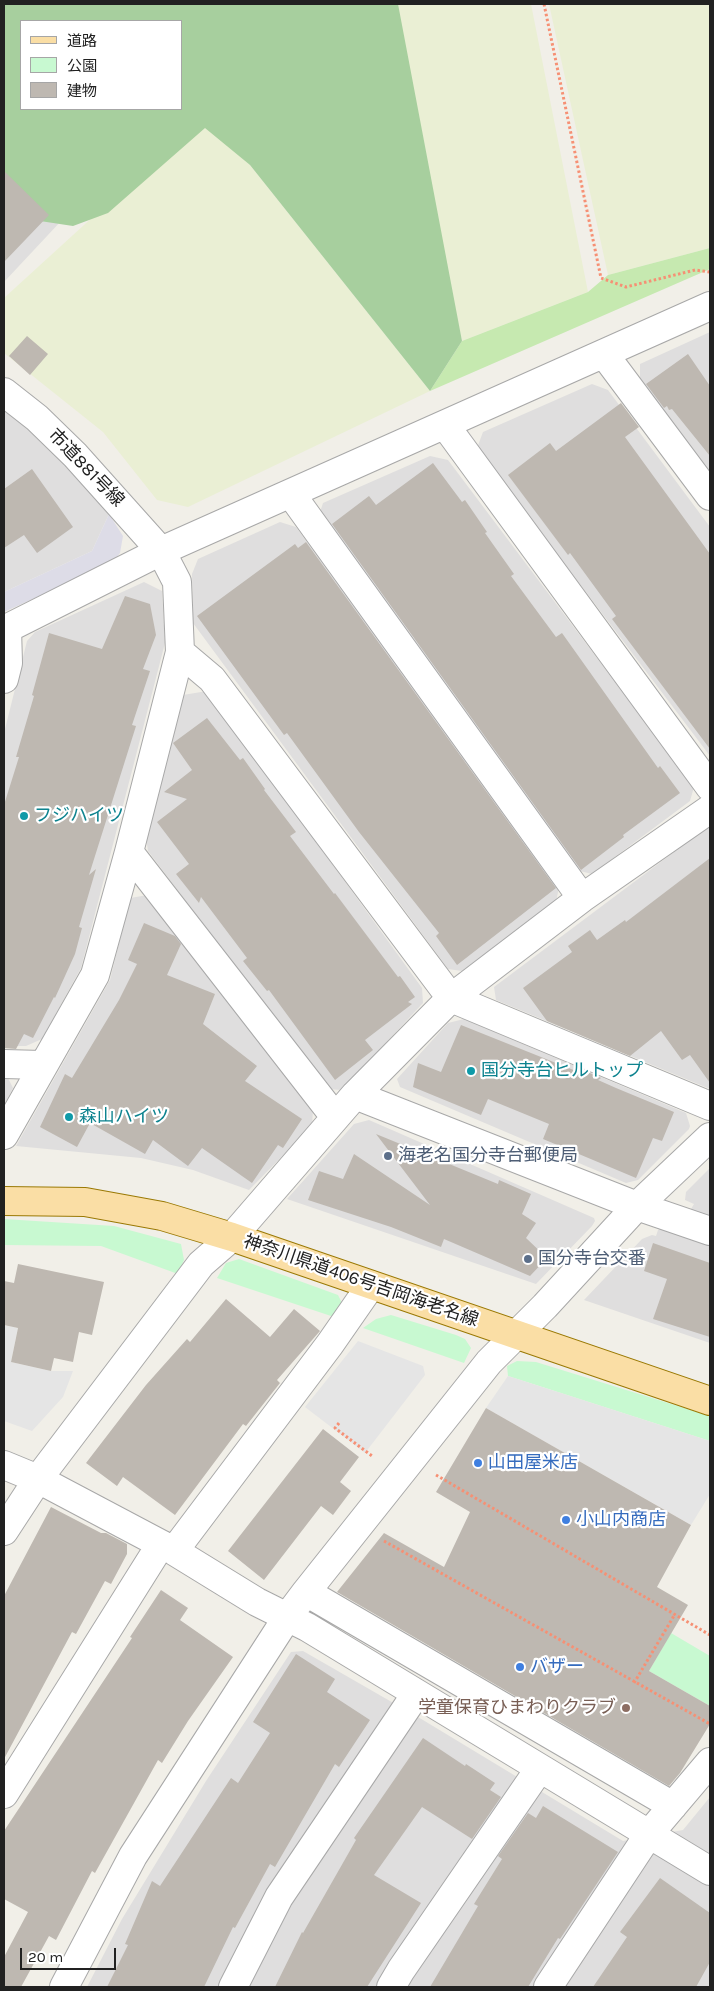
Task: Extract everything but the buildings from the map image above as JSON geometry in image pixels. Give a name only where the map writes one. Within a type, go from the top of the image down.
[{"type":"main road","name":"神奈川県道406号吉岡海老名線","points":[[4,1201],[85,1202],[162,1216],[232,1237],[710,1401]]},
{"type":"street","points":[[4,679],[8,663],[5,629],[161,551],[710,306]]},
{"type":"street","points":[[604,354],[710,496]]},
{"type":"street","name":"市道881号線","points":[[4,392],[37,418],[75,454],[161,551],[177,582],[180,652],[129,852],[95,974],[4,1135]]},
{"type":"street","points":[[445,425],[710,786]]},
{"type":"street","points":[[291,494],[582,898]]},
{"type":"street","points":[[180,652],[212,679],[451,998],[710,1106]]},
{"type":"street","points":[[4,1531],[38,1479],[201,1264],[232,1237],[355,1096],[451,998],[582,898],[710,809]]},
{"type":"street","points":[[129,852],[335,1117]]},
{"type":"street","points":[[4,1064],[42,1065]]},
{"type":"street","points":[[355,1096],[637,1206],[710,1232]]},
{"type":"street","points":[[64,1987],[133,1856],[288,1616],[306,1592],[483,1369],[637,1206],[710,1137]]},
{"type":"street","points":[[4,1794],[168,1548],[330,1344],[371,1285]]},
{"type":"street","points":[[4,1465],[38,1479],[168,1548],[257,1602],[288,1616],[710,1871]]},
{"type":"street","points":[[306,1592],[673,1806]]},
{"type":"street","points":[[233,1987],[279,1897],[416,1694]]},
{"type":"street","points":[[548,1987],[649,1834],[710,1762]]},
{"type":"street","points":[[392,1987],[401,1970],[540,1768]]},
{"type":"path","points":[[544,4],[601,278],[626,287],[695,270],[710,272]]},
{"type":"path","points":[[339,1423],[335,1428],[372,1456]]},
{"type":"path","points":[[435,1475],[710,1635]]},
{"type":"path","points":[[379,1539],[710,1724]]},
{"type":"path","points":[[634,1683],[675,1614]]},
{"type":"shaded area","points":[[4,165],[62,220],[4,282]]},
{"type":"shaded area","points":[[710,332],[710,473],[640,378],[640,364]]},
{"type":"shaded area","points":[[592,384],[608,390],[710,527],[710,756],[477,448],[483,432]]},
{"type":"shaded area","points":[[4,408],[52,451],[109,514],[92,551],[4,592]]},
{"type":"shaded area","points":[[430,456],[448,460],[694,787],[690,801],[592,874],[576,870],[318,518],[323,503]]},
{"type":"shaded area","points":[[109,514],[123,536],[120,553],[112,563],[4,612],[4,592],[92,551]]},
{"type":"shaded area","points":[[280,522],[296,527],[559,887],[556,902],[462,971],[448,969],[193,623],[192,574],[198,559]]},
{"type":"shaded area","points":[[144,582],[162,591],[165,643],[81,968],[42,1039],[26,1046],[4,1046],[4,733],[27,641],[35,632]]},
{"type":"shaded area","points":[[207,691],[422,988],[423,1003],[342,1090],[327,1089],[148,851],[146,838],[183,695]]},
{"type":"shaded area","points":[[710,825],[710,1089],[496,1000],[494,987]]},
{"type":"shaded area","points":[[154,894],[313,1109],[312,1126],[249,1190],[193,1170],[141,1158],[16,1146],[110,980],[130,898]]},
{"type":"shaded area","points":[[464,1019],[686,1113],[690,1126],[689,1129],[638,1180],[626,1183],[400,1087],[397,1079],[448,1023]]},
{"type":"shaded area","points":[[4,1076],[7,1076],[13,1088],[4,1105]]},
{"type":"shaded area","points":[[369,1120],[594,1218],[595,1221],[536,1284],[287,1199],[354,1124]]},
{"type":"shaded area","points":[[710,1168],[710,1343],[584,1300],[642,1239],[652,1235],[656,1236],[658,1230],[691,1209],[694,1204],[685,1200],[686,1192]]},
{"type":"shaded area","points":[[4,1325],[18,1328],[11,1362],[51,1371],[73,1371],[63,1397],[32,1431],[4,1421]]},
{"type":"shaded area","points":[[358,1341],[423,1366],[425,1375],[365,1453],[305,1407]]},
{"type":"shaded area","points":[[508,1376],[710,1441],[710,1494],[691,1525],[486,1408]]},
{"type":"shaded area","points":[[303,1651],[423,1720],[623,1841],[683,1830],[710,1797],[710,1987],[87,1987],[122,1919],[206,1781],[291,1652]]},
{"type":"green space","points":[[4,4],[398,4],[462,341],[430,391],[250,165],[205,128],[108,213],[73,226],[40,221],[4,182]]},
{"type":"green space","points":[[387,4],[531,4],[588,292],[462,341]]},
{"type":"green space","points":[[549,4],[710,4],[710,248],[608,275]]},
{"type":"green space","points":[[199,120],[250,165],[430,391],[188,507],[157,500],[103,432],[4,353],[4,298]]},
{"type":"green space","points":[[710,248],[710,269],[430,391],[462,341],[588,292],[608,275]]},
{"type":"green space","points":[[4,1219],[114,1226],[181,1244],[184,1260],[178,1274],[101,1246],[4,1245]]},
{"type":"green space","points":[[239,1259],[338,1295],[344,1307],[337,1318],[217,1278],[226,1263]]},
{"type":"green space","points":[[391,1315],[465,1339],[471,1348],[464,1363],[363,1328],[376,1319]]},
{"type":"green space","points":[[517,1361],[536,1362],[710,1416],[710,1441],[508,1376],[507,1366]]},
{"type":"green space","points":[[671,1633],[710,1656],[710,1706],[649,1671]]},
{"type":"place","name":"フジハイツ","points":[[24,816]]},
{"type":"place","name":"国分寺台ヒルトップ","points":[[471,1071]]},
{"type":"place","name":"森山ハイツ","points":[[69,1117]]},
{"type":"place","name":"海老名国分寺台郵便局","points":[[388,1156]]},
{"type":"place","name":"国分寺台交番","points":[[528,1259]]},
{"type":"place","name":"山田屋米店","points":[[478,1463]]},
{"type":"place","name":"小山内商店","points":[[566,1520]]},
{"type":"place","name":"バザー","points":[[520,1667]]},
{"type":"place","name":"学童保育ひまわりクラブ","points":[[626,1708]]}]
